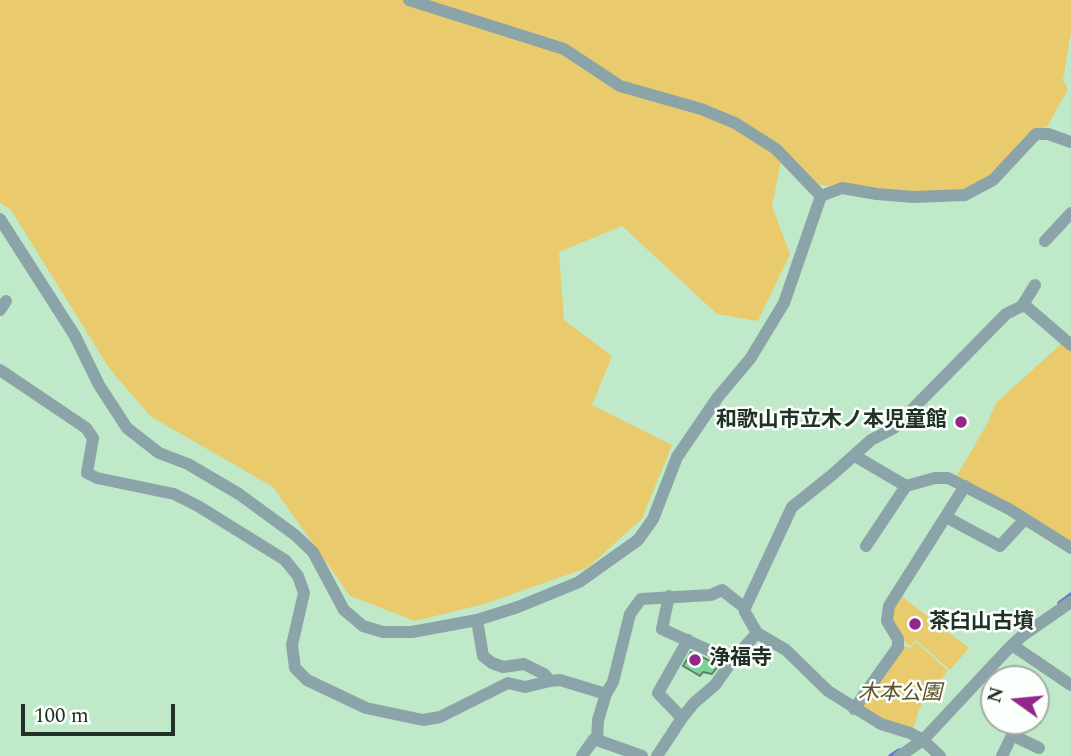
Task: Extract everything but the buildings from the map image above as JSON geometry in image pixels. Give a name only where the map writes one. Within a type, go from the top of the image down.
[{"type":"street","points":[[409,0],[564,49],[620,86],[701,109],[735,123],[776,149],[821,196]]},
{"type":"street","points":[[821,196],[842,188],[914,197],[965,195],[993,180],[1036,134],[1048,134],[1071,142]]},
{"type":"street","points":[[0,219],[75,336],[99,386],[127,428],[159,453],[188,464],[239,494],[295,535],[313,552],[344,610],[363,626],[383,632],[412,632],[477,620],[518,607],[579,582],[638,540],[653,519],[677,457],[718,397],[750,359],[784,303],[821,196]]},
{"type":"street","points":[[1045,241],[1071,213]]},
{"type":"street","points":[[940,756],[923,740],[881,724],[828,691],[786,650],[757,633],[745,608],[792,507],[872,440],[894,428],[985,334],[1006,314],[1021,306],[1035,285]]},
{"type":"street","points":[[1021,306],[1027,307],[1071,345]]},
{"type":"street","points":[[0,370],[86,428],[93,439],[87,473],[97,478],[174,494],[285,560],[298,576],[304,593],[292,645],[295,668],[307,680],[366,708],[423,720],[440,718],[508,683],[525,687],[560,680],[606,694]]},
{"type":"street","points":[[855,456],[906,486]]},
{"type":"street","points":[[866,546],[906,486],[935,478],[948,478],[1025,519],[1071,548]]},
{"type":"street","points":[[854,709],[898,647],[898,639],[887,621],[890,606],[965,486]]},
{"type":"street","points":[[946,517],[1000,546],[1025,519]]},
{"type":"street","points":[[597,740],[598,720],[613,681],[635,604],[641,599],[711,595],[722,590],[745,608]]},
{"type":"street","points":[[669,596],[662,629],[732,661]]},
{"type":"street","points":[[900,756],[923,740],[1012,645],[1071,602]]},
{"type":"street","points":[[477,620],[482,656],[503,667],[524,664],[544,674],[550,681]]},
{"type":"street","points":[[657,756],[694,703],[715,685],[757,633]]},
{"type":"street","points":[[682,718],[658,693],[688,640]]},
{"type":"street","points":[[1012,645],[1071,685]]},
{"type":"street","points":[[1002,756],[1012,735],[1039,749]]},
{"type":"street","points":[[582,756],[594,739],[642,756]]},
{"type":"green space","points":[[0,0],[1071,0],[1071,33],[1063,80],[1068,89],[1047,127],[1039,129],[991,177],[975,187],[939,194],[834,187],[803,182],[782,157],[772,206],[790,254],[758,321],[717,314],[622,226],[559,252],[564,320],[612,356],[592,405],[672,445],[642,519],[587,568],[484,604],[415,621],[350,596],[273,487],[150,416],[109,368],[11,210],[0,203]]},
{"type":"green space","points":[[1062,343],[1071,350],[1071,543],[956,477],[996,403]]},
{"type":"green space","points":[[901,596],[969,648],[950,670],[916,640],[910,646],[900,637],[890,615]]},
{"type":"green space","name":"木本公園","points":[[916,642],[948,671],[929,692],[918,712],[914,727],[908,728],[883,721],[860,707],[904,646],[910,648]]},
{"type":"waterway","points":[[1059,603],[1071,594]]},
{"type":"waterway","points":[[890,756],[899,750]]},
{"type":"place","name":"和歌山市立木ノ本児童館","points":[[961,422]]},
{"type":"place","name":"茶臼山古墳","points":[[915,624]]},
{"type":"place","name":"浄福寺","points":[[695,660]]}]
